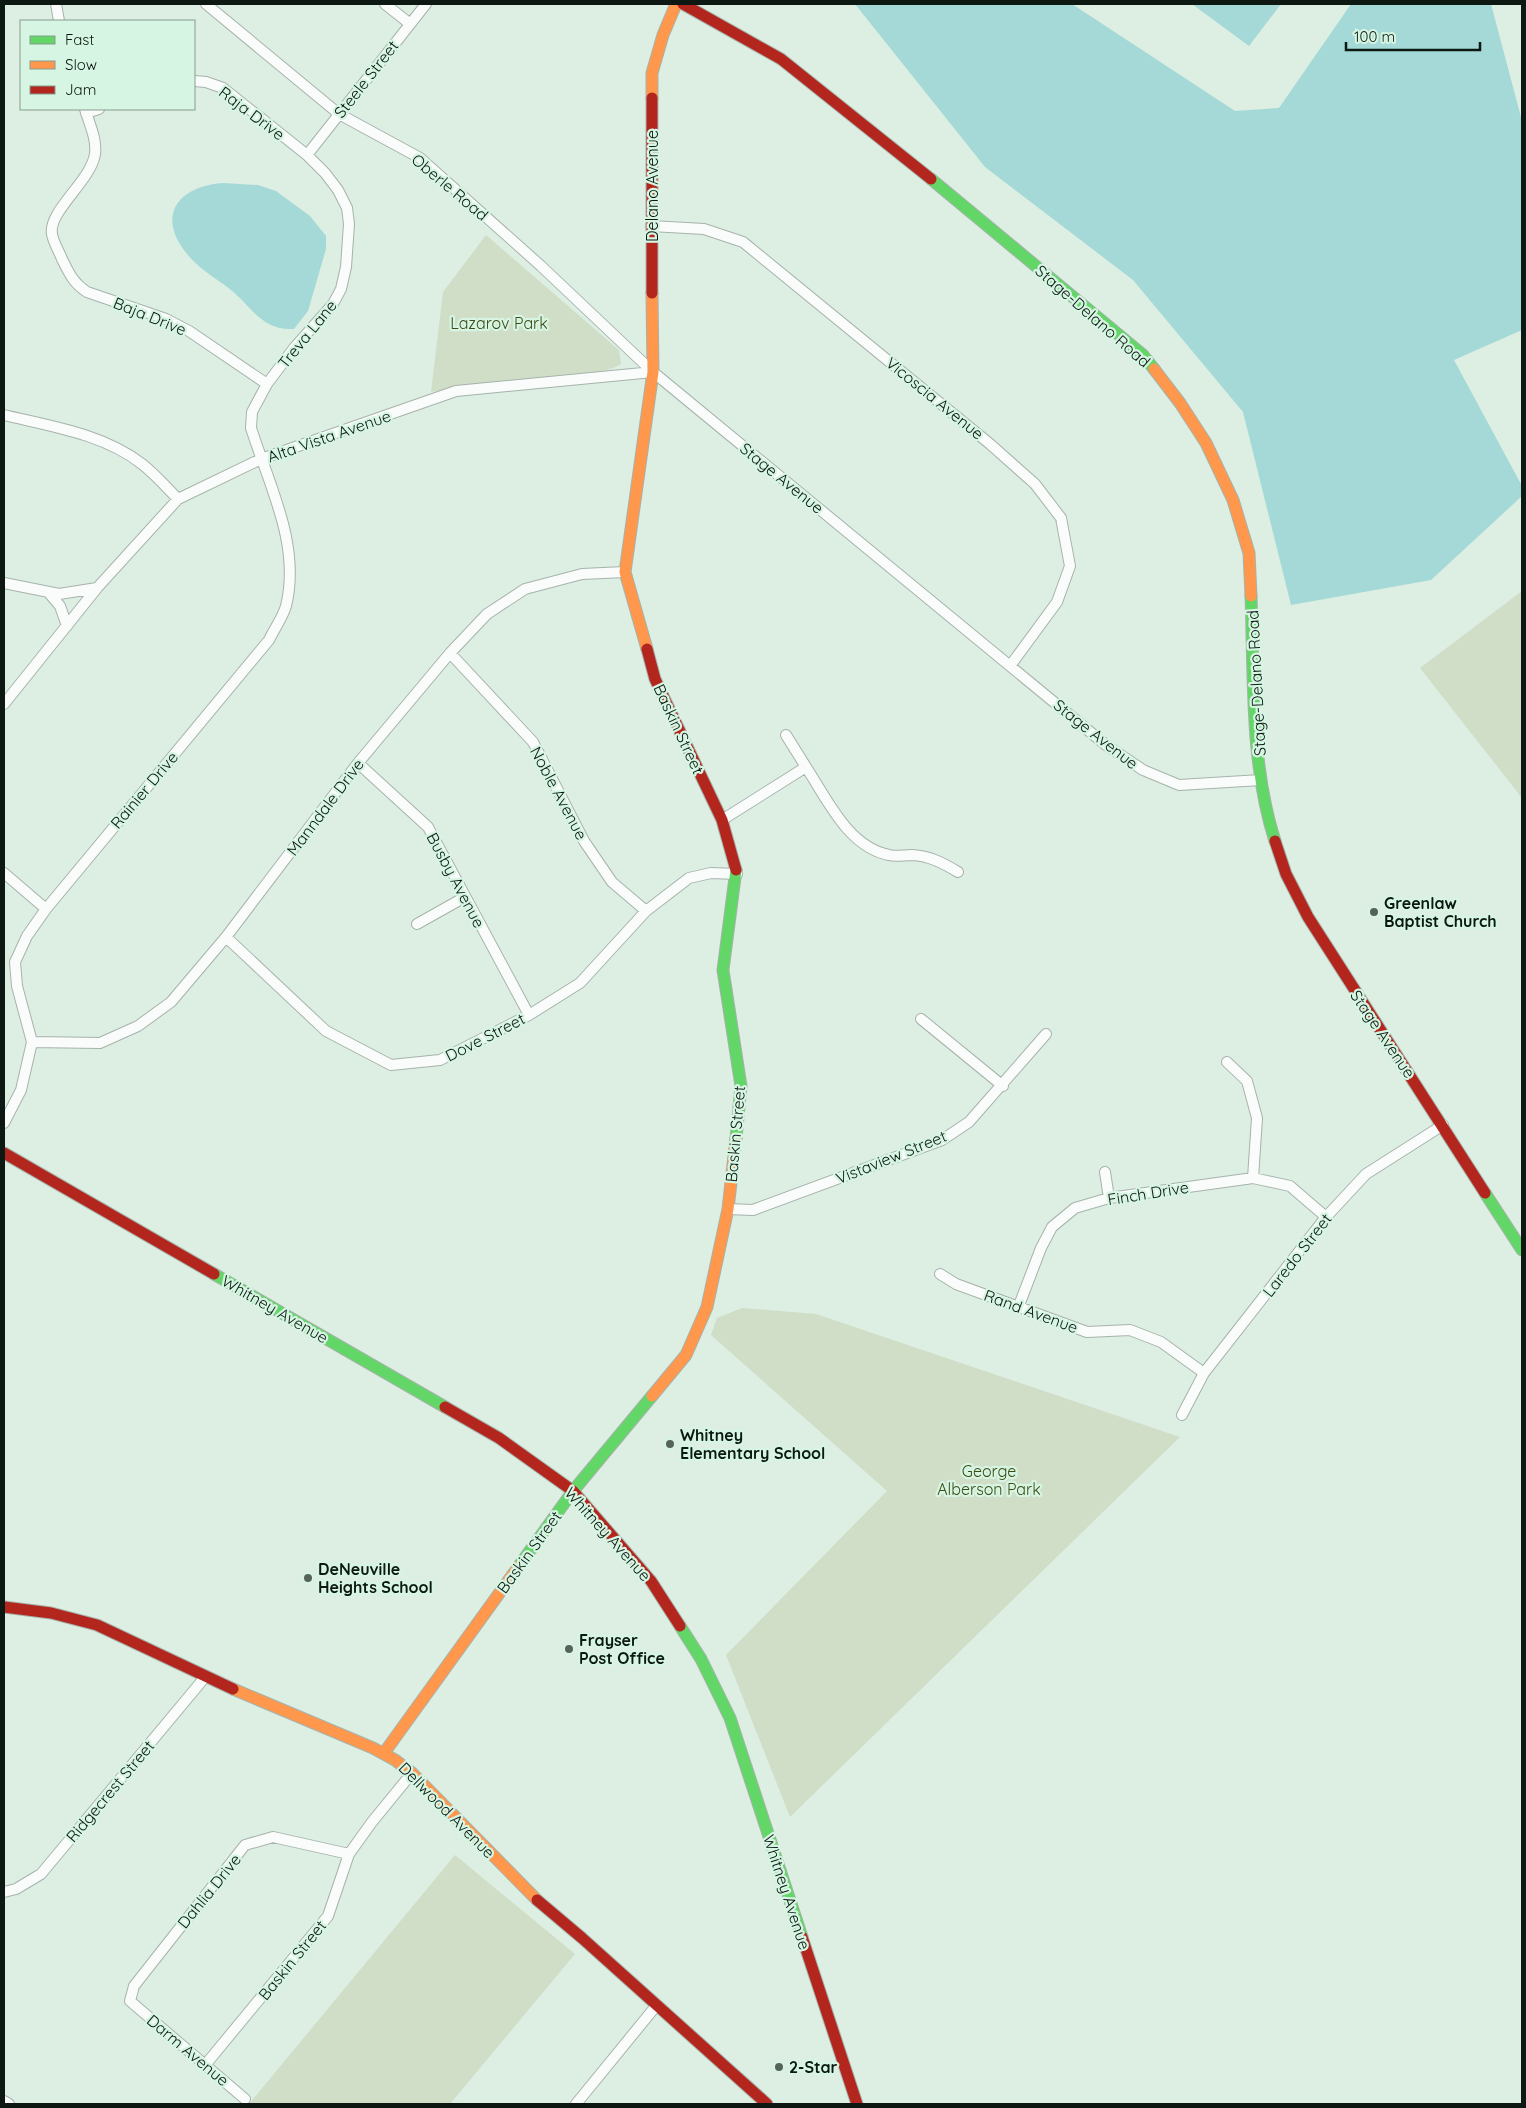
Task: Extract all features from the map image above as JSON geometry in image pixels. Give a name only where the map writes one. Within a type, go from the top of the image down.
[{"type":"main road","name":"Delano Avenue","points":[[653,372],[651,226],[652,73],[663,35],[676,4]]},
{"type":"main road","name":"Stage-Delano Road","points":[[683,4],[782,58],[1143,356],[1180,403],[1206,444],[1233,500],[1249,553],[1255,712],[1262,780]]},
{"type":"main road","name":"Baskin Street","points":[[384,1754],[573,1491],[686,1355],[707,1307],[728,1209],[741,1086],[723,970],[737,874],[722,820],[655,679],[625,572],[653,372]]},
{"type":"main road","name":"Stage Avenue","points":[[1262,780],[1271,828],[1286,874],[1308,918],[1522,1250]]},
{"type":"main road","name":"Whitney Avenue","points":[[4,1153],[499,1438],[573,1491],[651,1581],[700,1659],[730,1718],[857,2104]]},
{"type":"main road","name":"Dellwood Avenue","points":[[4,1607],[51,1613],[97,1625],[206,1676],[384,1754],[412,1773],[533,1897],[582,1938],[767,2104]]},
{"type":"street","points":[[56,4],[59,20]]},
{"type":"street","name":"Oberle Road","points":[[206,4],[339,114],[420,158],[541,266],[653,372]]},
{"type":"street","points":[[385,4],[409,23]]},
{"type":"street","name":"Steele Street","points":[[307,155],[409,23],[426,4]]},
{"type":"street","name":"Raja Drive","points":[[195,81],[206,82],[223,88],[307,155]]},
{"type":"street","name":"Baja Drive","points":[[86,111],[95,142],[95,154],[90,169],[82,182],[52,222],[52,235],[70,277],[77,286],[87,292],[166,319],[189,331],[267,384]]},
{"type":"street","name":"Treva Lane","points":[[261,459],[251,428],[252,412],[267,384],[294,348],[333,304],[341,289],[346,267],[349,224],[346,208],[338,190],[325,173],[307,155]]},
{"type":"street","name":"Vicoscia Avenue","points":[[651,226],[704,229],[743,242],[983,438],[1035,484],[1061,518],[1070,566],[1058,602],[1010,666]]},
{"type":"street","name":"Stage Avenue","points":[[653,372],[1106,745],[1143,770],[1179,785],[1262,780]]},
{"type":"street","name":"Alta Vista Avenue","points":[[4,704],[97,588],[178,499],[261,459],[456,391],[653,372]]},
{"type":"street","points":[[4,415],[56,427],[108,444],[142,464],[178,499]]},
{"type":"street","name":"Rainier Drive","points":[[4,1123],[21,1090],[32,1042],[17,986],[15,962],[26,936],[46,909],[269,640],[286,607],[291,564],[290,555],[285,528],[261,459]]},
{"type":"street","name":"Manndale Drive","points":[[32,1042],[100,1043],[138,1026],[171,1002],[226,937],[358,763],[450,653],[487,614],[525,589],[582,574],[625,572]]},
{"type":"street","points":[[4,583],[49,593],[70,593],[97,588]]},
{"type":"street","points":[[49,593],[60,606],[67,626]]},
{"type":"street","name":"Noble Avenue","points":[[450,653],[533,742],[584,841],[612,882],[646,911]]},
{"type":"street","points":[[786,735],[848,830],[867,848],[890,856],[913,855],[936,859],[958,872]]},
{"type":"street","name":"Busby Avenue","points":[[358,763],[428,827],[529,1015]]},
{"type":"street","points":[[722,820],[806,767]]},
{"type":"street","points":[[4,873],[46,909]]},
{"type":"street","name":"Dove Street","points":[[226,937],[326,1031],[391,1064],[440,1060],[529,1015],[580,983],[646,911],[689,878],[711,873],[737,874]]},
{"type":"street","points":[[418,924],[465,897]]},
{"type":"street","points":[[921,1019],[1003,1086]]},
{"type":"street","name":"Vistaview Street","points":[[728,1209],[753,1210],[942,1140],[969,1122],[1003,1086],[1046,1034]]},
{"type":"street","points":[[1227,1062],[1247,1081],[1257,1118],[1253,1178]]},
{"type":"street","name":"Laredo Street","points":[[1182,1415],[1204,1373],[1326,1217],[1366,1174],[1443,1125]]},
{"type":"street","points":[[1105,1172],[1109,1198]]},
{"type":"street","name":"Finch Drive","points":[[1018,1308],[1041,1248],[1052,1227],[1075,1208],[1109,1198],[1253,1178],[1290,1186],[1326,1217]]},
{"type":"street","name":"Rand Avenue","points":[[940,1274],[956,1284],[1087,1332],[1130,1330],[1162,1342],[1204,1373]]},
{"type":"street","name":"Ridgecrest Street","points":[[4,1892],[16,1889],[41,1874],[206,1676]]},
{"type":"street","name":"Baskin Street","points":[[206,2064],[328,1916],[349,1854],[412,1773]]},
{"type":"street","name":"Dahlia Drive","points":[[130,2001],[134,1986],[246,1846],[273,1837],[349,1854]]},
{"type":"street","name":"Darm Avenue","points":[[130,2001],[245,2099]]},
{"type":"street","points":[[576,2104],[656,2006]]},
{"type":"street","points":[[4,2101],[9,2104]]},
{"type":"green space","name":"Lazarov Park","points":[[486,235],[619,350],[621,364],[600,372],[512,380],[431,392],[443,292]]},
{"type":"green space","points":[[1522,591],[1522,798],[1420,668]]},
{"type":"green space","name":"George Alberson Park","points":[[742,1308],[816,1314],[1180,1437],[790,1817],[726,1655],[887,1491],[711,1335],[717,1318]]},
{"type":"green space","points":[[455,1855],[575,1954],[450,2104],[249,2104]]},
{"type":"water","points":[[855,4],[1072,4],[1235,111],[1279,108],[1351,4],[1491,4],[1522,121],[1522,330],[1454,360],[1522,486],[1522,496],[1431,580],[1291,605],[1243,412],[1133,280],[985,167]]},
{"type":"water","points":[[1192,4],[1281,4],[1249,46]]},
{"type":"water","points":[[223,183],[258,185],[276,191],[310,216],[326,236],[326,249],[308,311],[294,329],[283,329],[274,326],[259,317],[231,290],[197,264],[187,254],[178,240],[173,227],[173,215],[177,205],[184,196],[208,185]]},
{"type":"traffic: fast","points":[[931,179],[1143,355],[1154,369]]},
{"type":"traffic: fast","points":[[1251,596],[1253,689],[1257,751],[1261,781],[1275,841]]},
{"type":"traffic: fast","points":[[736,870],[723,970],[741,1086],[736,1138]]},
{"type":"traffic: fast","points":[[1485,1193],[1522,1250]]},
{"type":"traffic: fast","points":[[214,1274],[445,1407]]},
{"type":"traffic: fast","points":[[519,1566],[573,1491],[652,1396]]},
{"type":"traffic: fast","points":[[680,1626],[701,1659],[730,1718],[802,1937]]},
{"type":"traffic: slow","points":[[652,98],[652,73],[663,35],[676,4]]},
{"type":"traffic: slow","points":[[647,649],[625,572],[653,372],[652,293]]},
{"type":"traffic: slow","points":[[1154,369],[1180,403],[1206,443],[1233,500],[1249,553],[1251,596]]},
{"type":"traffic: slow","points":[[652,1396],[686,1355],[707,1307],[728,1209],[736,1138]]},
{"type":"traffic: slow","points":[[384,1753],[519,1566]]},
{"type":"traffic: slow","points":[[233,1689],[373,1748],[395,1760],[412,1773],[537,1900]]},
{"type":"traffic: jam","points":[[683,4],[781,59],[931,179]]},
{"type":"traffic: jam","points":[[652,98],[652,293]]},
{"type":"traffic: jam","points":[[647,649],[655,679],[722,820],[736,870]]},
{"type":"traffic: jam","points":[[1275,841],[1286,874],[1308,917],[1485,1193]]},
{"type":"traffic: jam","points":[[4,1153],[214,1274]]},
{"type":"traffic: jam","points":[[445,1407],[499,1438],[573,1491],[651,1581],[680,1626]]},
{"type":"traffic: jam","points":[[4,1607],[51,1613],[97,1625],[233,1689]]},
{"type":"traffic: jam","points":[[537,1900],[767,2104]]},
{"type":"traffic: jam","points":[[802,1937],[857,2104]]},
{"type":"place","name":"Greenlaw Baptist Church","points":[[1374,912]]},
{"type":"place","name":"Whitney Elementary School","points":[[670,1444]]},
{"type":"place","name":"DeNeuville Heights School","points":[[308,1578]]},
{"type":"place","name":"Frayser Post Office","points":[[569,1649]]},
{"type":"place","name":"2-Star","points":[[779,2067]]}]
